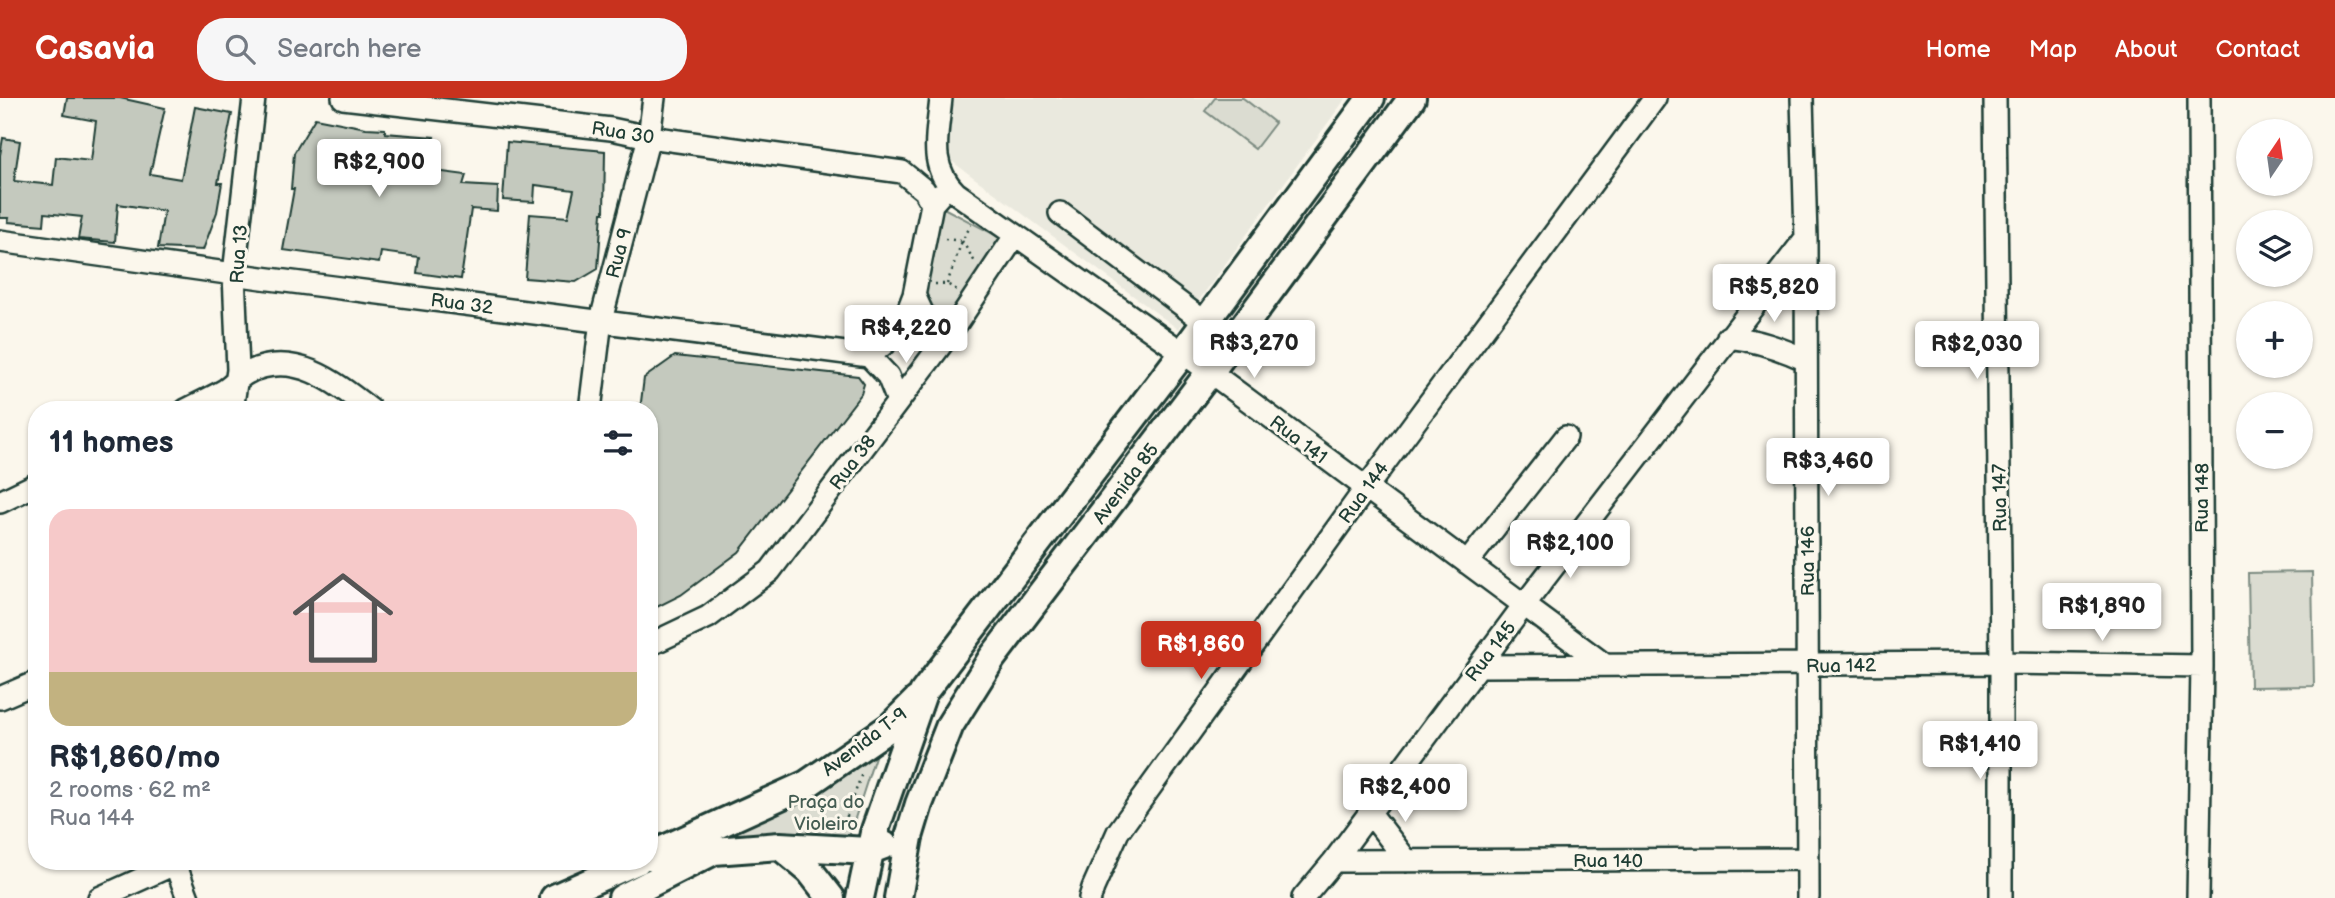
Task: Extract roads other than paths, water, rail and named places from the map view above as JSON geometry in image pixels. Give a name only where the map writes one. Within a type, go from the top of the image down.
[{"type":"main road","name":"Avenida 85","points":[[860,898],[868,851],[923,694],[1206,323],[1371,98]]},
{"type":"main road","name":"Avenida 85","points":[[898,898],[909,837],[919,804],[950,725],[992,658],[1210,372],[1412,98]]},
{"type":"main road","name":"Avenida T-9","points":[[658,852],[807,784],[890,727],[923,694]]},
{"type":"main road","points":[[622,898],[648,881],[714,851],[780,846],[868,851],[909,837]]},
{"type":"main road","points":[[780,846],[810,871],[831,898]]},
{"type":"main road","points":[[554,898],[617,870]]},
{"type":"street","name":"Rua 13","points":[[234,401],[240,375],[234,274],[254,98]]},
{"type":"street","name":"Rua 30","points":[[342,98],[611,129],[649,137],[902,172]]},
{"type":"street","name":"Rua 9","points":[[591,401],[601,320],[649,137],[654,98]]},
{"type":"street","points":[[902,172],[916,167],[936,152],[941,98]]},
{"type":"street","name":"Rua 144","points":[[1090,898],[1118,832],[1366,488],[1655,98]]},
{"type":"street","name":"Rua 146","points":[[1802,98],[1806,238],[1808,898]]},
{"type":"street","name":"Rua 147","points":[[1996,98],[2001,898]]},
{"type":"street","name":"Rua 148","points":[[2198,898],[2202,666],[2199,98]]},
{"type":"street","name":"Rua 141","points":[[936,152],[940,173],[945,183],[956,193],[1210,372],[1605,665]]},
{"type":"street","points":[[902,172],[924,190],[932,204]]},
{"type":"street","points":[[953,329],[933,328],[927,323],[923,290],[932,204],[935,197],[941,194],[956,193]]},
{"type":"street","points":[[1060,213],[1206,323]]},
{"type":"street","name":"Rua 38","points":[[658,641],[708,617],[770,571],[953,329],[1015,236]]},
{"type":"street","name":"Rua 145","points":[[1303,898],[1334,861],[1524,605],[1806,238]]},
{"type":"street","name":"Rua 32","points":[[0,241],[869,356]]},
{"type":"street","points":[[898,401],[888,376],[869,356],[900,331],[923,290]]},
{"type":"street","points":[[1728,337],[1756,340],[1806,360]]},
{"type":"street","points":[[204,401],[227,389],[240,375],[271,364],[303,367],[332,380],[359,401]]},
{"type":"street","points":[[1467,563],[1566,438]]},
{"type":"street","points":[[0,502],[28,488]]},
{"type":"street","name":"Rua 142","points":[[1480,666],[2001,663],[2202,666]]},
{"type":"street","points":[[0,698],[28,686]]},
{"type":"street","points":[[1370,813],[1407,861]]},
{"type":"street","name":"Rua 140","points":[[1334,861],[1808,859]]},
{"type":"street","points":[[99,898],[159,870]]},
{"type":"street","points":[[179,870],[188,898]]},
{"type":"park label","name":"Praça do Violeiro","points":[[826,812]]}]
